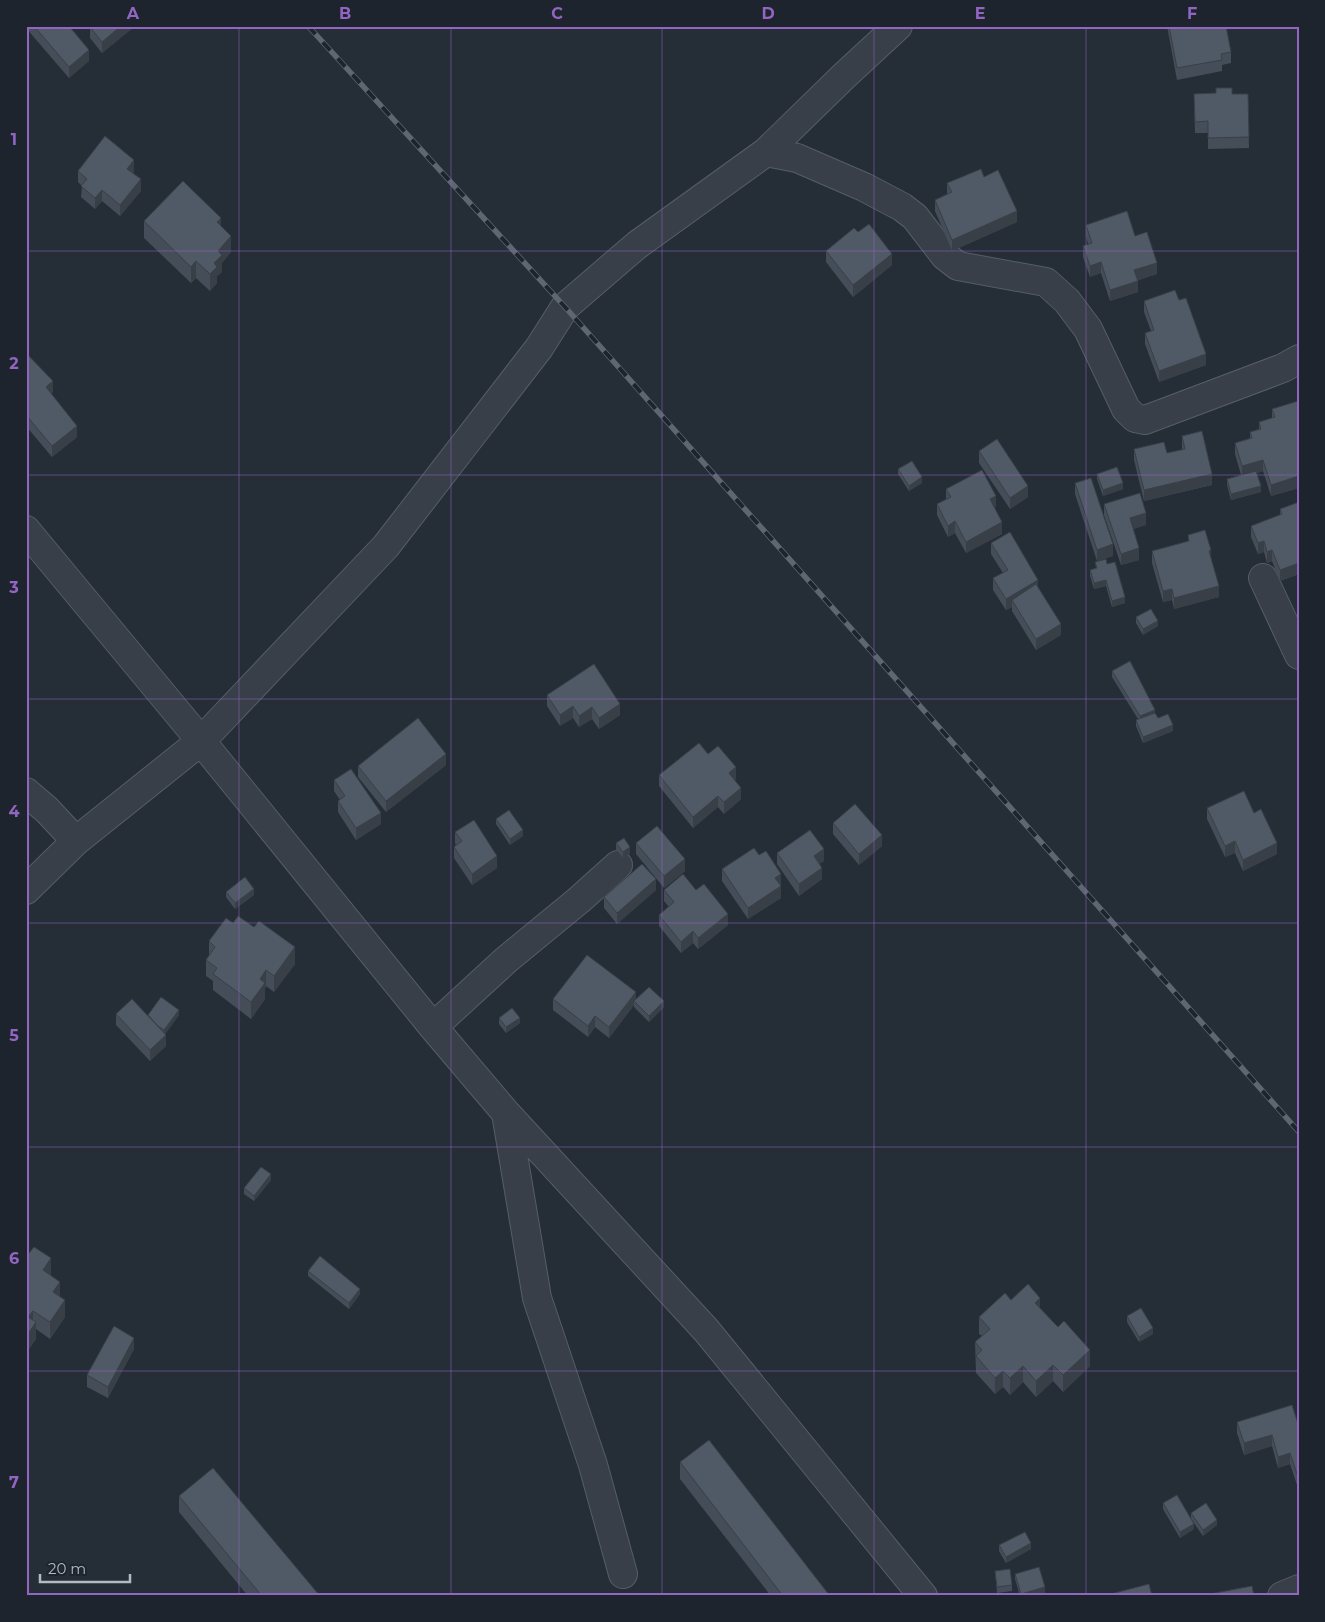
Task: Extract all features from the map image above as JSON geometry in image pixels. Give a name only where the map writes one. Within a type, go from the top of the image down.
[{"type":"street","points":[[26,890],[76,841],[200,741],[386,546],[539,348],[565,307],[637,244],[766,152],[898,26]]},
{"type":"street","points":[[766,152],[797,158],[864,187],[902,207],[915,217],[945,256],[958,266],[1046,282],[1067,301],[1088,329],[1126,409],[1135,418],[1145,420],[1154,417],[1283,368],[1299,359]]},
{"type":"street","points":[[26,530],[433,1027],[506,1113],[706,1330],[923,1596]]},
{"type":"street","points":[[1263,578],[1299,655]]},
{"type":"street","points":[[26,792],[47,810],[76,841]]},
{"type":"street","points":[[433,1027],[506,960],[618,865]]},
{"type":"street","points":[[506,1113],[537,1298],[593,1465],[623,1574]]},
{"type":"street","points":[[1282,1596],[1299,1589]]},
{"type":"building","points":[[34,26],[69,26],[89,50],[69,67]]},
{"type":"building","points":[[90,26],[121,26],[102,42]]},
{"type":"building","points":[[1169,26],[1226,26],[1231,52],[1221,54],[1222,60],[1177,68]]},
{"type":"building","points":[[1216,88],[1232,88],[1232,94],[1248,94],[1249,137],[1208,138],[1208,121],[1195,122],[1194,94],[1216,93]]},
{"type":"building","points":[[105,136],[134,160],[127,169],[141,179],[120,205],[102,190],[95,198],[81,186],[87,179],[78,171]]},
{"type":"building","points":[[981,169],[984,177],[998,170],[1017,211],[952,240],[935,200],[952,192],[947,183]]},
{"type":"building","points":[[183,181],[221,218],[217,222],[231,236],[218,251],[222,255],[214,263],[217,267],[210,274],[196,261],[191,267],[144,221]]},
{"type":"building","points":[[1127,211],[1135,236],[1147,232],[1157,263],[1134,270],[1138,281],[1110,290],[1101,262],[1090,266],[1083,246],[1092,243],[1086,225]]},
{"type":"building","points":[[869,224],[892,254],[853,285],[826,251],[854,228],[858,232]]},
{"type":"building","points":[[1175,290],[1179,300],[1186,298],[1206,354],[1159,371],[1145,333],[1154,330],[1144,301]]},
{"type":"building","points":[[26,353],[53,381],[46,387],[77,426],[52,446],[26,415]]},
{"type":"building","points":[[1298,401],[1299,476],[1271,485],[1263,460],[1242,466],[1235,443],[1252,438],[1250,432],[1261,429],[1259,422],[1275,417],[1272,409]]},
{"type":"building","points":[[1202,431],[1212,474],[1144,490],[1134,449],[1164,442],[1167,453],[1185,449],[1182,436]]},
{"type":"building","points":[[997,439],[1028,486],[1010,498],[979,451]]},
{"type":"building","points":[[912,461],[922,477],[909,486],[898,469]]},
{"type":"building","points":[[1117,467],[1123,483],[1103,490],[1097,474]]},
{"type":"building","points":[[982,470],[996,496],[990,499],[1002,522],[966,542],[955,521],[948,526],[937,504],[951,497],[946,489]]},
{"type":"building","points":[[1256,471],[1261,486],[1231,494],[1227,479]]},
{"type":"building","points":[[1091,478],[1113,544],[1097,550],[1075,483]]},
{"type":"building","points":[[1140,493],[1146,513],[1130,518],[1139,548],[1121,554],[1104,504]]},
{"type":"building","points":[[1299,502],[1299,563],[1280,570],[1272,550],[1267,552],[1264,541],[1258,543],[1251,526],[1282,514],[1280,509]]},
{"type":"building","points":[[1205,530],[1219,586],[1174,598],[1172,589],[1163,591],[1152,551],[1189,541],[1188,535]]},
{"type":"building","points":[[1010,532],[1038,580],[1006,599],[993,578],[1008,570],[991,543]]},
{"type":"building","points":[[1106,559],[1107,564],[1115,562],[1125,597],[1112,601],[1106,580],[1094,583],[1090,570],[1097,568],[1095,562]]},
{"type":"building","points":[[1036,584],[1061,624],[1036,639],[1012,600]]},
{"type":"building","points":[[1151,609],[1158,621],[1143,629],[1136,617]]},
{"type":"building","points":[[1130,661],[1155,710],[1140,716],[1112,671]]},
{"type":"building","points":[[594,664],[620,704],[599,718],[592,707],[579,716],[573,706],[560,715],[547,695]]},
{"type":"building","points":[[1155,713],[1158,718],[1168,714],[1173,725],[1143,737],[1136,720]]},
{"type":"building","points":[[418,718],[446,754],[386,801],[358,766]]},
{"type":"building","points":[[699,743],[708,754],[718,746],[736,767],[729,773],[741,788],[724,802],[718,796],[693,817],[659,775]]},
{"type":"building","points":[[351,769],[381,813],[356,828],[338,801],[345,796],[334,780]]},
{"type":"building","points":[[1244,791],[1254,813],[1261,809],[1277,843],[1243,860],[1235,841],[1225,846],[1207,808]]},
{"type":"building","points":[[855,804],[882,835],[859,854],[833,823]]},
{"type":"building","points":[[509,810],[523,830],[510,839],[496,819]]},
{"type":"building","points":[[474,820],[497,856],[472,874],[454,847],[462,841],[455,832]]},
{"type":"building","points":[[657,826],[685,859],[664,876],[636,843]]},
{"type":"building","points":[[810,830],[824,849],[814,856],[822,868],[799,884],[777,853]]},
{"type":"building","points":[[624,838],[630,847],[623,852],[616,843]]},
{"type":"building","points":[[754,848],[759,855],[766,851],[781,874],[775,878],[781,886],[748,908],[722,869]]},
{"type":"building","points":[[642,864],[656,879],[617,913],[604,897]]},
{"type":"building","points":[[683,874],[696,890],[704,884],[728,914],[698,938],[693,931],[681,942],[659,915],[674,902],[664,890]]},
{"type":"building","points":[[245,877],[254,889],[235,903],[226,892]]},
{"type":"building","points":[[238,916],[254,927],[259,921],[295,947],[274,976],[266,970],[260,979],[265,983],[251,1002],[213,974],[217,968],[206,960],[215,947],[209,941],[226,918],[233,923]]},
{"type":"building","points":[[587,955],[636,992],[609,1027],[595,1016],[588,1026],[553,999]]},
{"type":"building","points":[[649,987],[664,1001],[649,1016],[634,1001]]},
{"type":"building","points":[[161,997],[179,1010],[164,1030],[148,1015]]},
{"type":"building","points":[[132,999],[166,1035],[150,1050],[116,1014]]},
{"type":"building","points":[[512,1008],[520,1018],[506,1027],[499,1018]]},
{"type":"building","points":[[261,1167],[271,1174],[254,1196],[244,1188]]},
{"type":"building","points":[[34,1247],[51,1258],[43,1270],[60,1282],[53,1292],[65,1300],[50,1322],[33,1311],[28,1317],[36,1322],[26,1337],[26,1252],[29,1253]]},
{"type":"building","points":[[320,1256],[360,1289],[349,1303],[308,1271]]},
{"type":"building","points":[[1028,1284],[1040,1298],[1035,1303],[1058,1327],[1064,1321],[1090,1350],[1063,1375],[1053,1365],[1036,1381],[1023,1366],[1010,1378],[1003,1371],[995,1378],[976,1356],[982,1350],[975,1342],[990,1329],[979,1317],[1005,1293],[1011,1300]]},
{"type":"building","points":[[1141,1308],[1153,1328],[1139,1337],[1127,1316]]},
{"type":"building","points":[[114,1326],[134,1338],[108,1387],[87,1375]]},
{"type":"building","points":[[1292,1405],[1299,1427],[1299,1474],[1297,1474],[1290,1453],[1278,1457],[1272,1435],[1244,1443],[1237,1422]]},
{"type":"building","points":[[709,1440],[830,1596],[783,1596],[680,1462]]},
{"type":"building","points":[[213,1468],[320,1596],[262,1596],[179,1496]]},
{"type":"building","points":[[1177,1495],[1194,1524],[1180,1532],[1163,1503]]},
{"type":"building","points":[[1206,1503],[1217,1520],[1203,1530],[1191,1513]]},
{"type":"building","points":[[1025,1532],[1031,1543],[1006,1557],[999,1545]]},
{"type":"building","points":[[1039,1567],[1045,1587],[1021,1594],[1015,1574]]},
{"type":"building","points":[[1010,1569],[1012,1585],[997,1587],[995,1571]]},
{"type":"building","points":[[1149,1584],[1152,1596],[1103,1596]]},
{"type":"building","points":[[1252,1586],[1254,1596],[1216,1596],[1215,1593]]},
{"type":"railway","points":[[308,26],[565,307],[1299,1132]]}]
